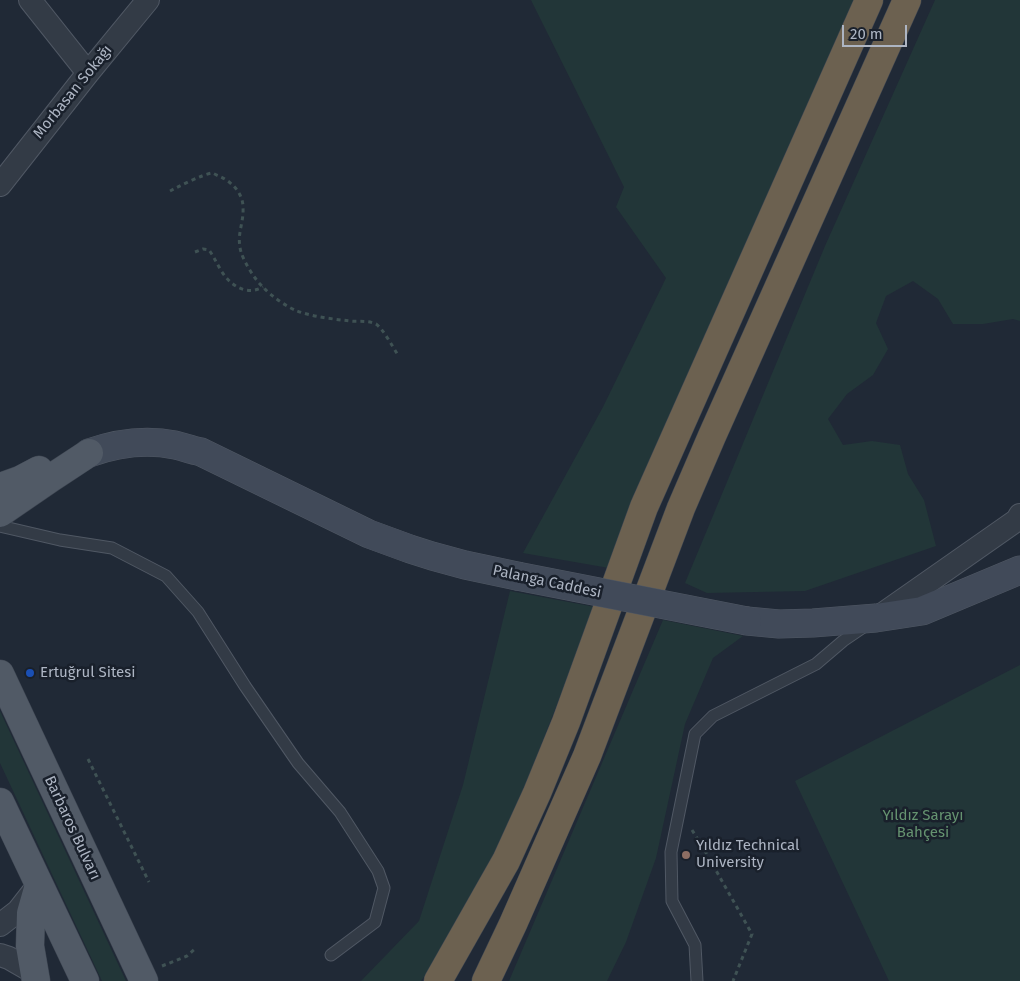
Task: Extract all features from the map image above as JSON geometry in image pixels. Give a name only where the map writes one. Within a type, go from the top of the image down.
[{"type":"highway","points":[[438,981],[506,861],[537,793],[566,722],[644,507],[869,0]]},
{"type":"highway","points":[[486,981],[587,756],[704,454],[866,88],[907,0]]},
{"type":"main road","name":"Palanga Caddesi","points":[[89,453],[132,442],[174,445],[201,452],[314,509],[369,534],[410,549],[517,576],[747,621],[780,624],[813,623],[876,618],[922,611],[1020,570]]},
{"type":"main road","points":[[0,487],[20,480],[63,459],[89,453]]},
{"type":"main road","points":[[0,513],[89,453]]},
{"type":"main road","name":"Barbaros Bulvarı","points":[[0,674],[150,974]]},
{"type":"main road","points":[[0,802],[85,981]]},
{"type":"main road","points":[[35,977],[30,946],[31,913],[39,885]]},
{"type":"street","points":[[30,0],[88,72]]},
{"type":"street","name":"Morbasan Sokağı","points":[[0,184],[88,72],[148,0]]},
{"type":"street","points":[[876,618],[1017,520],[1020,515]]},
{"type":"street","points":[[0,925],[18,911],[39,885]]},
{"type":"street","points":[[0,955],[8,958],[35,977]]},
{"type":"lane","points":[[0,526],[60,540],[112,548],[166,576],[198,612],[245,686],[298,763],[340,812],[378,871],[384,888],[375,922],[331,956]]},
{"type":"lane","points":[[697,981],[695,945],[672,901],[671,852],[695,734],[714,716],[816,664],[843,641],[876,618]]},
{"type":"path","points":[[170,191],[212,173],[224,178],[235,186],[244,205],[239,235],[241,254],[263,288],[296,311],[327,318],[368,321],[378,325],[398,355]]},
{"type":"path","points":[[195,252],[203,249],[209,250],[230,282],[244,291],[263,288]]},
{"type":"path","points":[[88,759],[149,882]]},
{"type":"path","points":[[679,811],[706,851],[752,934],[732,981]]},
{"type":"path","points":[[150,974],[187,956],[196,948]]},
{"type":"green space","points":[[531,0],[856,0],[609,568],[523,553],[603,407],[666,278],[616,207],[624,187]]},
{"type":"green space","points":[[935,0],[1020,0],[1020,321],[1013,319],[983,324],[953,324],[938,299],[913,281],[886,296],[876,323],[888,349],[873,375],[847,394],[828,419],[843,445],[872,441],[900,445],[908,474],[924,500],[936,546],[805,591],[707,593],[685,583],[825,246]]},
{"type":"green space","points":[[510,591],[595,607],[529,776],[488,870],[435,962],[421,981],[361,981],[419,921],[463,785]]},
{"type":"green space","points":[[663,620],[743,636],[713,658],[685,724],[656,858],[626,942],[607,981],[509,981]]},
{"type":"green space","name":"Yıldız Sarayı Bahçesi","points":[[1020,665],[1020,981],[889,981],[795,781]]},
{"type":"green space","points":[[0,711],[126,981],[102,981],[0,763]]},
{"type":"place","name":"Ertuğrul Sitesi","points":[[30,673]]},
{"type":"place","name":"Yıldız Technical University","points":[[686,855]]}]
